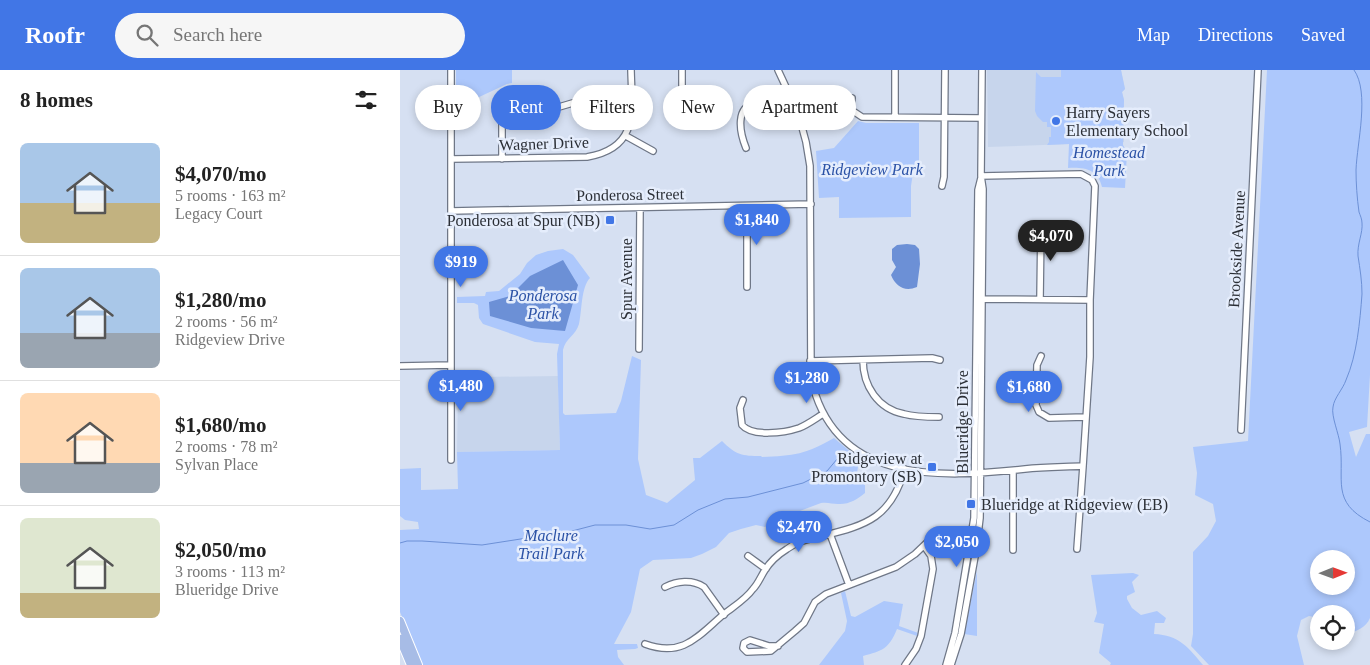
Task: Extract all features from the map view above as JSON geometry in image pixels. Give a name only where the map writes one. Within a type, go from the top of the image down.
[{"type":"main road","points":[[400,622],[418,665]]},
{"type":"main road","points":[[400,639],[411,665]]},
{"type":"street","points":[[451,70],[451,460]]},
{"type":"street","points":[[631,70],[632,114],[626,136],[653,151]]},
{"type":"street","points":[[682,70],[682,85]]},
{"type":"street","points":[[778,70],[785,85]]},
{"type":"street","points":[[895,70],[895,117]]},
{"type":"street","points":[[942,186],[944,177],[946,70]]},
{"type":"street","name":"Blueridge Drive","points":[[946,665],[955,633],[970,549],[978,473],[982,299],[982,70]]},
{"type":"street","name":"Brookside Avenue","points":[[1241,430],[1258,70]]},
{"type":"street","points":[[502,159],[502,124],[507,112],[520,108],[559,107],[571,103]]},
{"type":"street","points":[[743,110],[741,115],[741,136],[746,148]]},
{"type":"street","points":[[856,114],[872,117],[981,118]]},
{"type":"street","points":[[803,130],[808,153],[810,176],[810,362],[813,389],[823,414],[840,436],[854,448],[882,463],[934,474],[1083,466]]},
{"type":"street","name":"Wagner Drive","points":[[451,159],[596,156],[616,147],[626,136]]},
{"type":"street","points":[[981,176],[1081,174],[1092,180],[1095,186],[1090,300],[1090,357],[1077,549]]},
{"type":"street","name":"Blueridge Drive","points":[[951,665],[961,634],[980,518],[978,473],[978,190],[981,176]]},
{"type":"street","name":"Ponderosa Street","points":[[451,211],[810,204]]},
{"type":"street","points":[[747,206],[747,287]]},
{"type":"street","name":"Spur Avenue","points":[[639,349],[640,208]]},
{"type":"street","points":[[1040,299],[1041,225]]},
{"type":"street","points":[[982,299],[1090,300]]},
{"type":"street","points":[[1041,356],[1037,366],[1036,405],[1039,412],[1049,418],[1085,417]]},
{"type":"street","points":[[810,362],[932,358],[940,360]]},
{"type":"street","points":[[863,360],[866,383],[872,393],[888,408],[904,414],[939,417]]},
{"type":"street","points":[[400,366],[450,365]]},
{"type":"street","points":[[743,400],[740,408],[742,425],[754,433],[787,431],[804,425],[823,414]]},
{"type":"street","points":[[645,644],[655,648],[668,649],[681,647],[694,640],[747,597],[766,569],[788,547],[806,540],[858,526],[884,510],[897,492],[905,469]]},
{"type":"street","points":[[1013,471],[1013,550]]},
{"type":"street","points":[[830,534],[849,586]]},
{"type":"street","points":[[778,646],[769,646],[750,640],[744,643],[743,648],[747,652],[771,651],[778,646],[804,622],[818,599],[826,594],[896,567],[905,562],[936,534]]},
{"type":"street","points":[[905,665],[916,649],[921,636],[933,569],[931,556],[924,546]]},
{"type":"street","points":[[748,556],[766,569]]},
{"type":"street","points":[[665,587],[675,583],[693,582],[699,584],[704,587],[724,615]]},
{"type":"shaded area","name":"Harry Sayers Elementary School","points":[[987,70],[1121,70],[1125,89],[1122,92],[1124,100],[1124,142],[988,147]]},
{"type":"shaded area","points":[[897,245],[915,245],[919,249],[920,264],[917,287],[905,289],[895,283],[891,275],[896,267],[892,260],[892,249]]},
{"type":"shaded area","points":[[563,260],[578,285],[565,331],[531,328],[490,316],[489,302],[510,296],[530,276]]},
{"type":"shaded area","points":[[558,376],[560,450],[457,452],[458,391],[481,391],[481,377]]},
{"type":"green space","points":[[456,70],[512,70],[512,83],[491,85],[491,91],[481,96],[481,85],[456,85]]},
{"type":"green space","name":"Homestead Park","points":[[1061,70],[1121,70],[1125,89],[1122,92],[1124,100],[1123,145],[1127,152],[1125,188],[1102,187],[1097,176],[1089,170],[1068,168],[1069,144],[1047,145],[1049,137],[1051,137],[1051,127],[1047,127],[1047,122],[1043,122],[1035,111],[1036,72],[1041,77],[1061,77]]},
{"type":"green space","points":[[1267,70],[1370,70],[1370,375],[1367,427],[1349,432],[1356,457],[1366,434],[1370,434],[1370,618],[1363,627],[1355,631],[1355,605],[1310,605],[1310,616],[1301,620],[1297,636],[1304,665],[1209,665],[1191,646],[1193,634],[1193,552],[1208,536],[1216,521],[1213,504],[1195,495],[1197,473],[1193,447],[1248,441]]},
{"type":"green space","name":"Ridgeview Park","points":[[858,121],[866,123],[919,123],[919,161],[913,173],[911,186],[911,217],[839,218],[839,197],[819,198],[816,151],[834,148],[850,130],[856,130]]},
{"type":"green space","name":"Maclure Trail Park","points":[[563,249],[573,255],[590,278],[583,293],[579,324],[563,350],[563,413],[565,415],[616,413],[621,401],[632,356],[641,360],[638,459],[646,495],[667,503],[695,480],[693,458],[700,458],[722,441],[740,454],[762,457],[783,456],[808,451],[834,438],[859,459],[856,481],[865,485],[865,493],[849,503],[821,503],[776,520],[765,527],[756,525],[729,533],[716,547],[691,558],[653,560],[640,569],[631,612],[614,644],[637,644],[638,648],[635,649],[617,650],[618,657],[624,665],[422,665],[400,612],[400,530],[419,529],[418,522],[405,520],[400,516],[400,469],[421,468],[421,490],[458,489],[457,452],[560,450],[557,354],[559,344],[535,342],[483,324],[479,318],[478,305],[474,303],[457,303],[457,297],[485,296],[486,292],[499,291],[520,274],[527,263],[536,255]]},
{"type":"green space","points":[[977,571],[977,636],[964,634]]},
{"type":"green space","points":[[1133,573],[1139,575],[1132,582],[1135,592],[1127,596],[1132,608],[1141,615],[1157,611],[1166,618],[1164,623],[1155,623],[1154,634],[1170,637],[1182,643],[1203,665],[1110,665],[1111,663],[1099,653],[1104,624],[1094,622],[1097,613],[1091,575]]},
{"type":"green space","points":[[845,591],[851,616],[855,617],[884,601],[903,604],[899,626],[921,634],[920,637],[897,629],[888,645],[863,656],[864,665],[819,665],[845,631],[847,621],[841,593]]},
{"type":"waterway","points":[[1354,70],[1359,80],[1362,104],[1356,170],[1359,212],[1362,223],[1358,252],[1362,294],[1353,360],[1345,383],[1335,400],[1333,411],[1340,444],[1341,479],[1344,498],[1357,514],[1370,522]]},
{"type":"waterway","points":[[400,543],[422,541],[482,545],[572,531],[595,525],[626,525],[650,529],[674,525],[698,510],[725,499],[748,497],[803,483],[827,471],[838,458]]},
{"type":"place","name":"Harry Sayers Elementary School","points":[[1056,121]]},
{"type":"place","name":"Ponderosa at Spur (NB)","points":[[610,220]]},
{"type":"place","name":"Ridgeview at Promontory (SB)","points":[[932,467]]},
{"type":"place","name":"Blueridge at Ridgeview (EB)","points":[[971,504]]},
{"type":"park label","name":"Ponderosa Park","points":[[543,304]]}]
